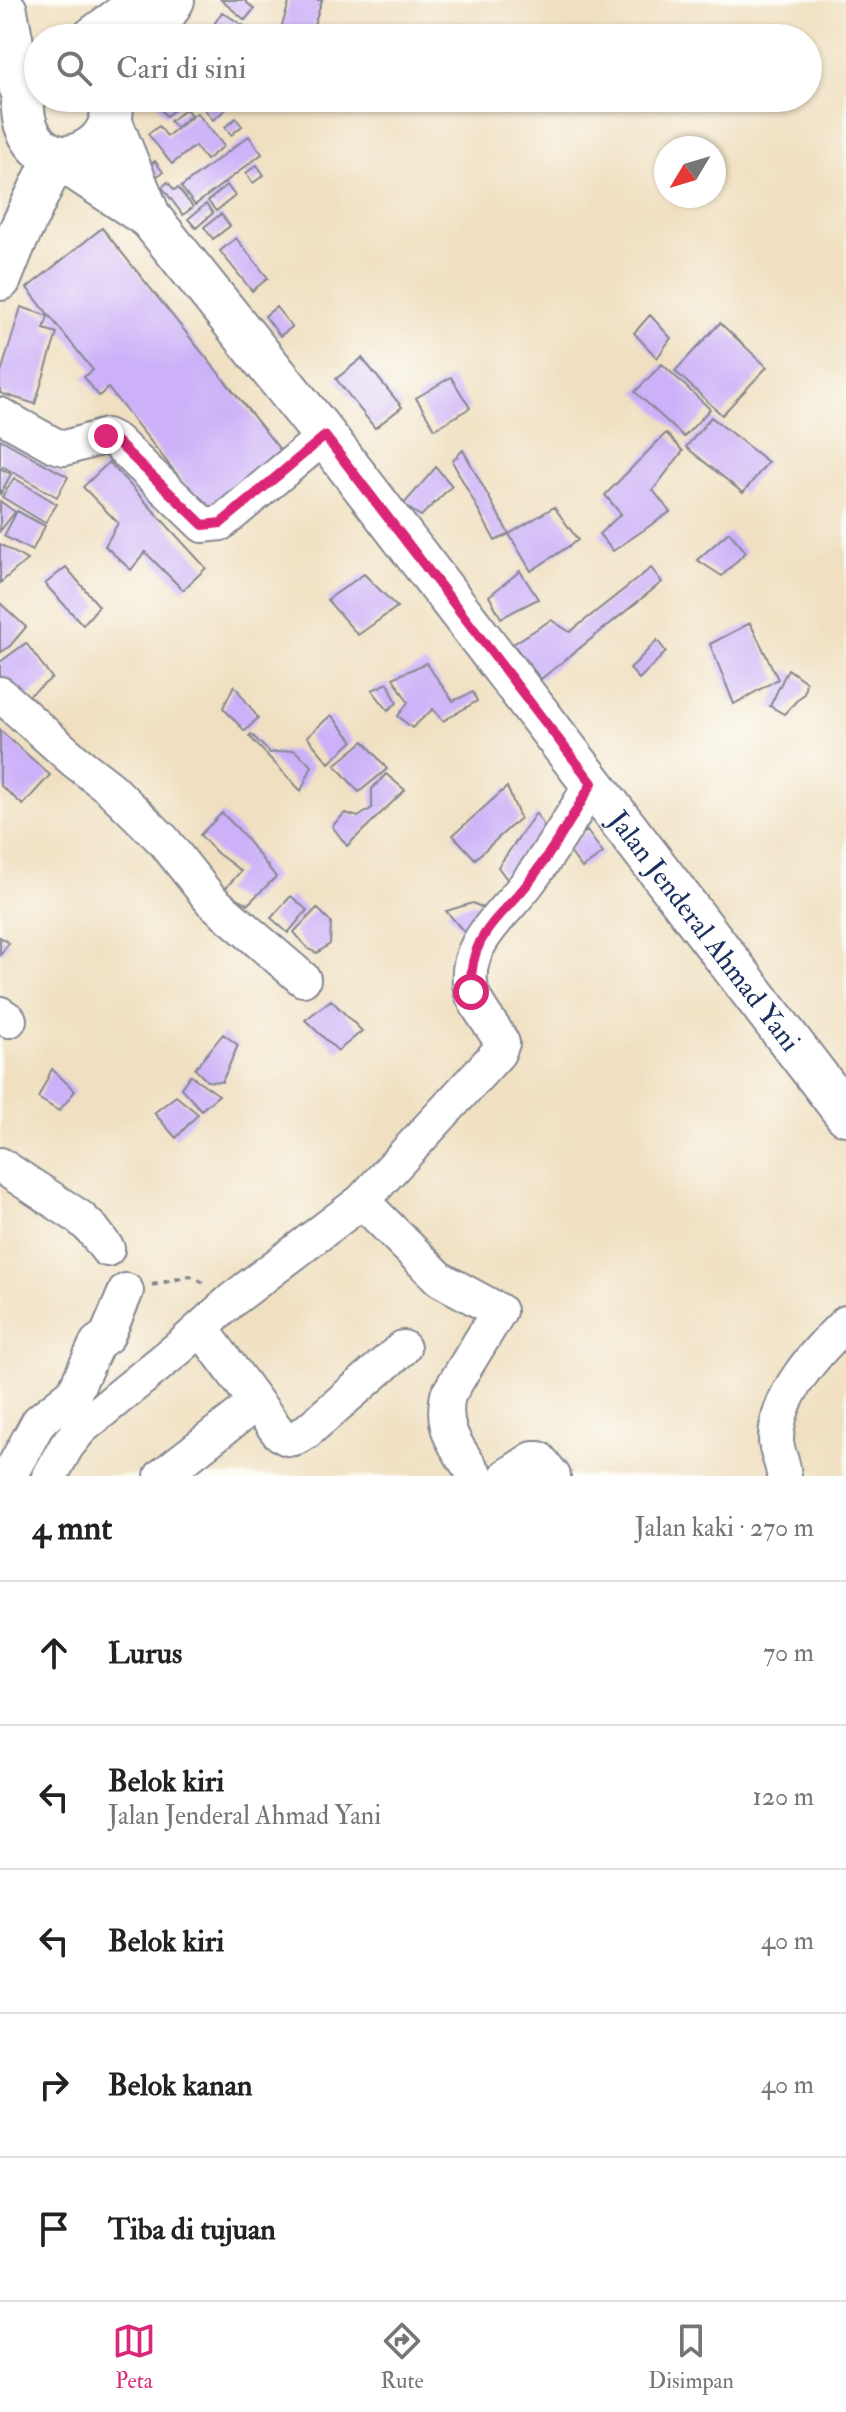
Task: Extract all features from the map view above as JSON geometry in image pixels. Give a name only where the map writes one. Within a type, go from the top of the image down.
[{"type":"main road","points":[[112,24],[145,0]]},
{"type":"main road","points":[[158,24],[173,0]]},
{"type":"main road","points":[[3,8],[24,30]]},
{"type":"main road","points":[[3,8],[24,85]]},
{"type":"main road","points":[[7,262],[24,99]]},
{"type":"main road","name":"Jalan Jenderal Ahmad Yani","points":[[24,99],[21,130],[30,142],[150,218],[325,436],[846,1114]]},
{"type":"main road","points":[[7,262],[56,156],[83,153],[95,145],[105,135],[110,112]]},
{"type":"main road","name":"Jalan Jenderal Ahmad Yani","points":[[114,112],[150,218]]},
{"type":"street","points":[[0,415],[65,448],[106,436],[116,441],[203,525],[221,523],[325,436]]},
{"type":"street","points":[[0,694],[110,788],[164,841],[211,900],[303,979]]},
{"type":"street","points":[[50,1476],[81,1428],[232,1300],[362,1201],[498,1053],[502,1043],[471,992],[470,970],[477,949],[490,925],[528,883],[592,783]]},
{"type":"street","points":[[0,1165],[79,1217],[107,1249]]},
{"type":"street","points":[[362,1201],[440,1279],[499,1311],[448,1395],[445,1408],[446,1425],[476,1476]]},
{"type":"street","points":[[9,1476],[40,1420],[74,1393],[97,1343],[107,1336],[126,1291]]},
{"type":"street","points":[[784,1476],[776,1443],[788,1394],[805,1366],[846,1323]]},
{"type":"street","points":[[201,1328],[285,1438],[296,1438],[403,1348]]},
{"type":"street","points":[[162,1476],[256,1403]]},
{"type":"street","points":[[507,1476],[533,1459],[539,1459],[553,1476]]},
{"type":"path","points":[[126,1291],[190,1276],[232,1300]]},
{"type":"building","points":[[221,0],[244,0],[254,9],[245,20]]},
{"type":"building","points":[[290,0],[322,0],[314,24],[282,24]]},
{"type":"building","points":[[222,12],[241,24],[214,24]]},
{"type":"building","points":[[182,112],[191,115],[176,128],[170,121]]},
{"type":"building","points":[[207,112],[222,112],[213,120]]},
{"type":"building","points":[[197,113],[224,146],[206,160],[195,146],[172,164],[148,134],[159,126],[167,136]]},
{"type":"building","points":[[236,118],[242,126],[231,135],[225,127]]},
{"type":"building","points":[[249,136],[262,154],[195,205],[181,187]]},
{"type":"building","points":[[155,161],[163,172],[154,178],[147,167]]},
{"type":"building","points":[[257,165],[264,175],[253,183],[246,173]]},
{"type":"building","points":[[168,182],[174,190],[178,188],[193,207],[183,215],[162,187]]},
{"type":"building","points":[[227,185],[235,196],[216,211],[208,201]]},
{"type":"building","points":[[206,204],[213,213],[196,228],[188,219]]},
{"type":"building","points":[[221,214],[230,226],[213,239],[204,227]]},
{"type":"building","points":[[102,228],[282,452],[207,512],[108,388],[99,396],[84,377],[93,370],[27,288]]},
{"type":"building","points":[[236,238],[268,278],[252,291],[220,251]]},
{"type":"building","points":[[21,307],[48,316],[44,329],[57,333],[35,404],[0,393],[0,376]]},
{"type":"building","points":[[276,307],[292,327],[280,336],[265,316]]},
{"type":"building","points":[[650,315],[671,338],[657,358],[634,333]]},
{"type":"building","points":[[720,323],[767,367],[722,415],[675,371]]},
{"type":"building","points":[[362,358],[402,407],[375,428],[336,379]]},
{"type":"building","points":[[662,364],[710,409],[684,437],[635,392]]},
{"type":"building","points":[[451,377],[470,408],[435,429],[416,398]]},
{"type":"building","points":[[711,417],[768,462],[743,493],[686,447]]},
{"type":"building","points":[[666,433],[683,451],[653,490],[670,512],[613,551],[599,534],[621,514],[605,495]]},
{"type":"building","points":[[0,439],[68,477],[57,497],[0,465]]},
{"type":"building","points":[[463,450],[509,534],[495,541],[452,461]]},
{"type":"building","points":[[109,462],[206,568],[183,590],[145,552],[131,570],[105,546],[118,523],[83,487]]},
{"type":"building","points":[[436,467],[452,486],[421,516],[403,505]]},
{"type":"building","points":[[0,468],[11,474],[0,495]]},
{"type":"building","points":[[14,478],[57,504],[45,523],[2,497]]},
{"type":"building","points":[[0,501],[15,512],[0,531]]},
{"type":"building","points":[[554,507],[578,540],[531,571],[509,534]]},
{"type":"building","points":[[17,511],[45,526],[32,551],[4,536]]},
{"type":"building","points":[[729,532],[746,552],[722,576],[697,560]]},
{"type":"building","points":[[0,544],[27,560],[0,583]]},
{"type":"building","points":[[66,567],[99,606],[83,625],[45,584]]},
{"type":"building","points":[[651,568],[662,582],[541,679],[513,644],[551,620],[570,632]]},
{"type":"building","points":[[520,571],[538,599],[501,618],[489,596]]},
{"type":"building","points":[[364,574],[397,607],[358,635],[327,600]]},
{"type":"building","points":[[0,603],[26,627],[0,653]]},
{"type":"building","points":[[750,623],[778,679],[734,704],[710,644]]},
{"type":"building","points":[[657,640],[666,652],[639,679],[630,669]]},
{"type":"building","points":[[26,643],[52,678],[21,702],[0,678],[0,662]]},
{"type":"building","points":[[426,663],[453,701],[473,692],[477,701],[443,721],[433,709],[412,728],[398,716],[408,702],[393,678]]},
{"type":"building","points":[[788,669],[806,682],[804,693],[784,714],[770,706]]},
{"type":"building","points":[[388,683],[397,703],[388,710],[372,690]]},
{"type":"building","points":[[234,685],[258,718],[245,731],[223,708]]},
{"type":"building","points":[[331,715],[353,741],[329,763],[307,737]]},
{"type":"building","points":[[0,730],[50,775],[23,805],[0,785]]},
{"type":"building","points":[[251,734],[270,753],[294,750],[312,766],[301,791],[249,736]]},
{"type":"building","points":[[364,741],[387,769],[359,792],[335,765]]},
{"type":"building","points":[[386,774],[405,790],[347,846],[332,826],[345,813],[358,817],[372,808],[372,789]]},
{"type":"building","points":[[507,787],[520,818],[475,859],[453,835]]},
{"type":"building","points":[[222,813],[276,877],[248,904],[223,891],[241,871],[200,835]]},
{"type":"building","points":[[536,813],[551,837],[512,886],[498,867]]},
{"type":"building","points":[[587,831],[603,853],[582,868],[570,852],[572,842]]},
{"type":"building","points":[[291,896],[307,910],[288,933],[271,918]]},
{"type":"building","points":[[473,903],[491,912],[472,941],[446,911]]},
{"type":"building","points":[[317,908],[331,922],[330,944],[317,953],[308,949],[294,932]]},
{"type":"building","points":[[0,937],[9,943],[0,955]]},
{"type":"building","points":[[331,1000],[362,1031],[338,1051],[305,1020]]},
{"type":"building","points":[[223,1034],[238,1045],[222,1082],[207,1081],[195,1069]]},
{"type":"building","points":[[52,1069],[75,1091],[59,1111],[38,1098]]},
{"type":"building","points":[[190,1075],[219,1095],[201,1110],[181,1088]]},
{"type":"building","points":[[176,1096],[198,1114],[176,1138],[154,1113]]},
{"type":"route","points":[[106,436],[116,441],[203,525],[221,523],[325,436],[592,783],[528,883],[490,925],[470,970],[471,992]]}]
